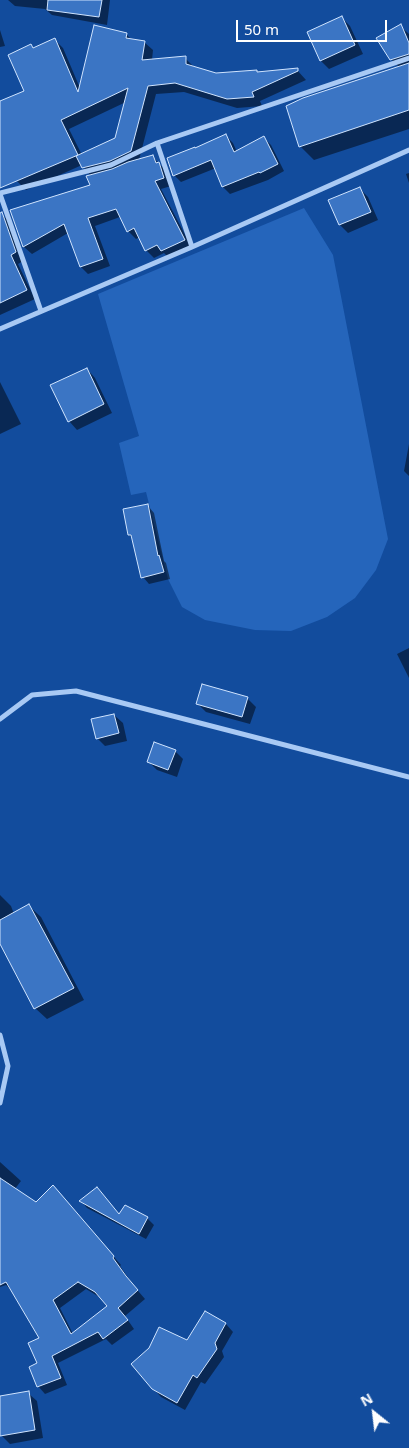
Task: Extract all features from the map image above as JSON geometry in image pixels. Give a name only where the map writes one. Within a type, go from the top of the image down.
[{"type":"street","points":[[41,311],[0,194],[111,165],[157,143],[409,58]]},
{"type":"street","points":[[157,143],[192,247]]},
{"type":"street","points":[[0,329],[192,247],[409,150]]},
{"type":"street","points":[[0,719],[32,695],[76,690],[409,777]]},
{"type":"street","points":[[0,1035],[8,1066],[0,1103]]},
{"type":"shaded area","points":[[304,208],[333,255],[388,539],[376,570],[355,598],[327,617],[291,631],[255,630],[205,620],[182,607],[168,579],[146,492],[131,495],[119,443],[139,436],[98,294]]},
{"type":"building","points":[[48,0],[102,0],[99,17],[47,10]]},
{"type":"building","points":[[342,16],[355,45],[320,61],[307,32]]},
{"type":"building","points":[[401,24],[409,43],[409,54],[390,60],[376,38]]},
{"type":"building","points":[[94,25],[127,33],[126,38],[145,41],[142,60],[186,56],[186,64],[216,73],[298,68],[298,71],[252,92],[254,97],[227,99],[175,83],[148,86],[131,151],[110,161],[82,168],[76,156],[115,138],[128,88],[61,120],[78,155],[0,188],[0,101],[24,91],[8,55],[31,44],[33,48],[55,38],[78,92]]},
{"type":"building","points":[[409,63],[409,110],[299,147],[286,106],[303,98]]},
{"type":"building","points":[[226,134],[234,152],[264,136],[278,164],[222,187],[211,160],[173,176],[167,158]]},
{"type":"building","points":[[153,155],[156,163],[159,162],[164,178],[155,181],[185,240],[161,251],[157,245],[145,251],[134,228],[127,232],[116,209],[88,218],[103,259],[80,267],[64,224],[23,247],[10,210],[90,185],[86,176]]},
{"type":"building","points":[[360,187],[371,212],[339,225],[328,200]]},
{"type":"building","points":[[2,212],[16,252],[11,255],[27,290],[0,303],[0,213]]},
{"type":"building","points":[[87,368],[104,404],[68,422],[50,385]]},
{"type":"building","points":[[148,504],[158,556],[164,572],[141,578],[131,535],[128,535],[123,509]]},
{"type":"building","points":[[202,684],[248,697],[242,717],[196,704]]},
{"type":"building","points":[[114,714],[119,733],[96,739],[91,719]]},
{"type":"building","points":[[154,742],[176,750],[168,770],[147,762]]},
{"type":"building","points":[[29,904],[74,988],[34,1009],[0,944],[0,920]]},
{"type":"building","points":[[0,1178],[36,1202],[53,1185],[114,1256],[113,1258],[138,1290],[118,1308],[128,1320],[103,1339],[98,1332],[52,1356],[61,1378],[37,1387],[29,1367],[37,1363],[28,1343],[39,1338],[6,1282],[0,1285]],"holes":[[[78,1282],[95,1292],[107,1306],[71,1334],[53,1300]]]},
{"type":"building","points":[[97,1187],[119,1214],[125,1205],[148,1217],[139,1234],[79,1201]]},
{"type":"building","points":[[205,1311],[226,1323],[215,1343],[217,1349],[197,1378],[193,1375],[177,1403],[152,1389],[131,1364],[149,1348],[159,1327],[187,1340]]},
{"type":"building","points":[[29,1391],[35,1430],[0,1436],[0,1396]]}]
